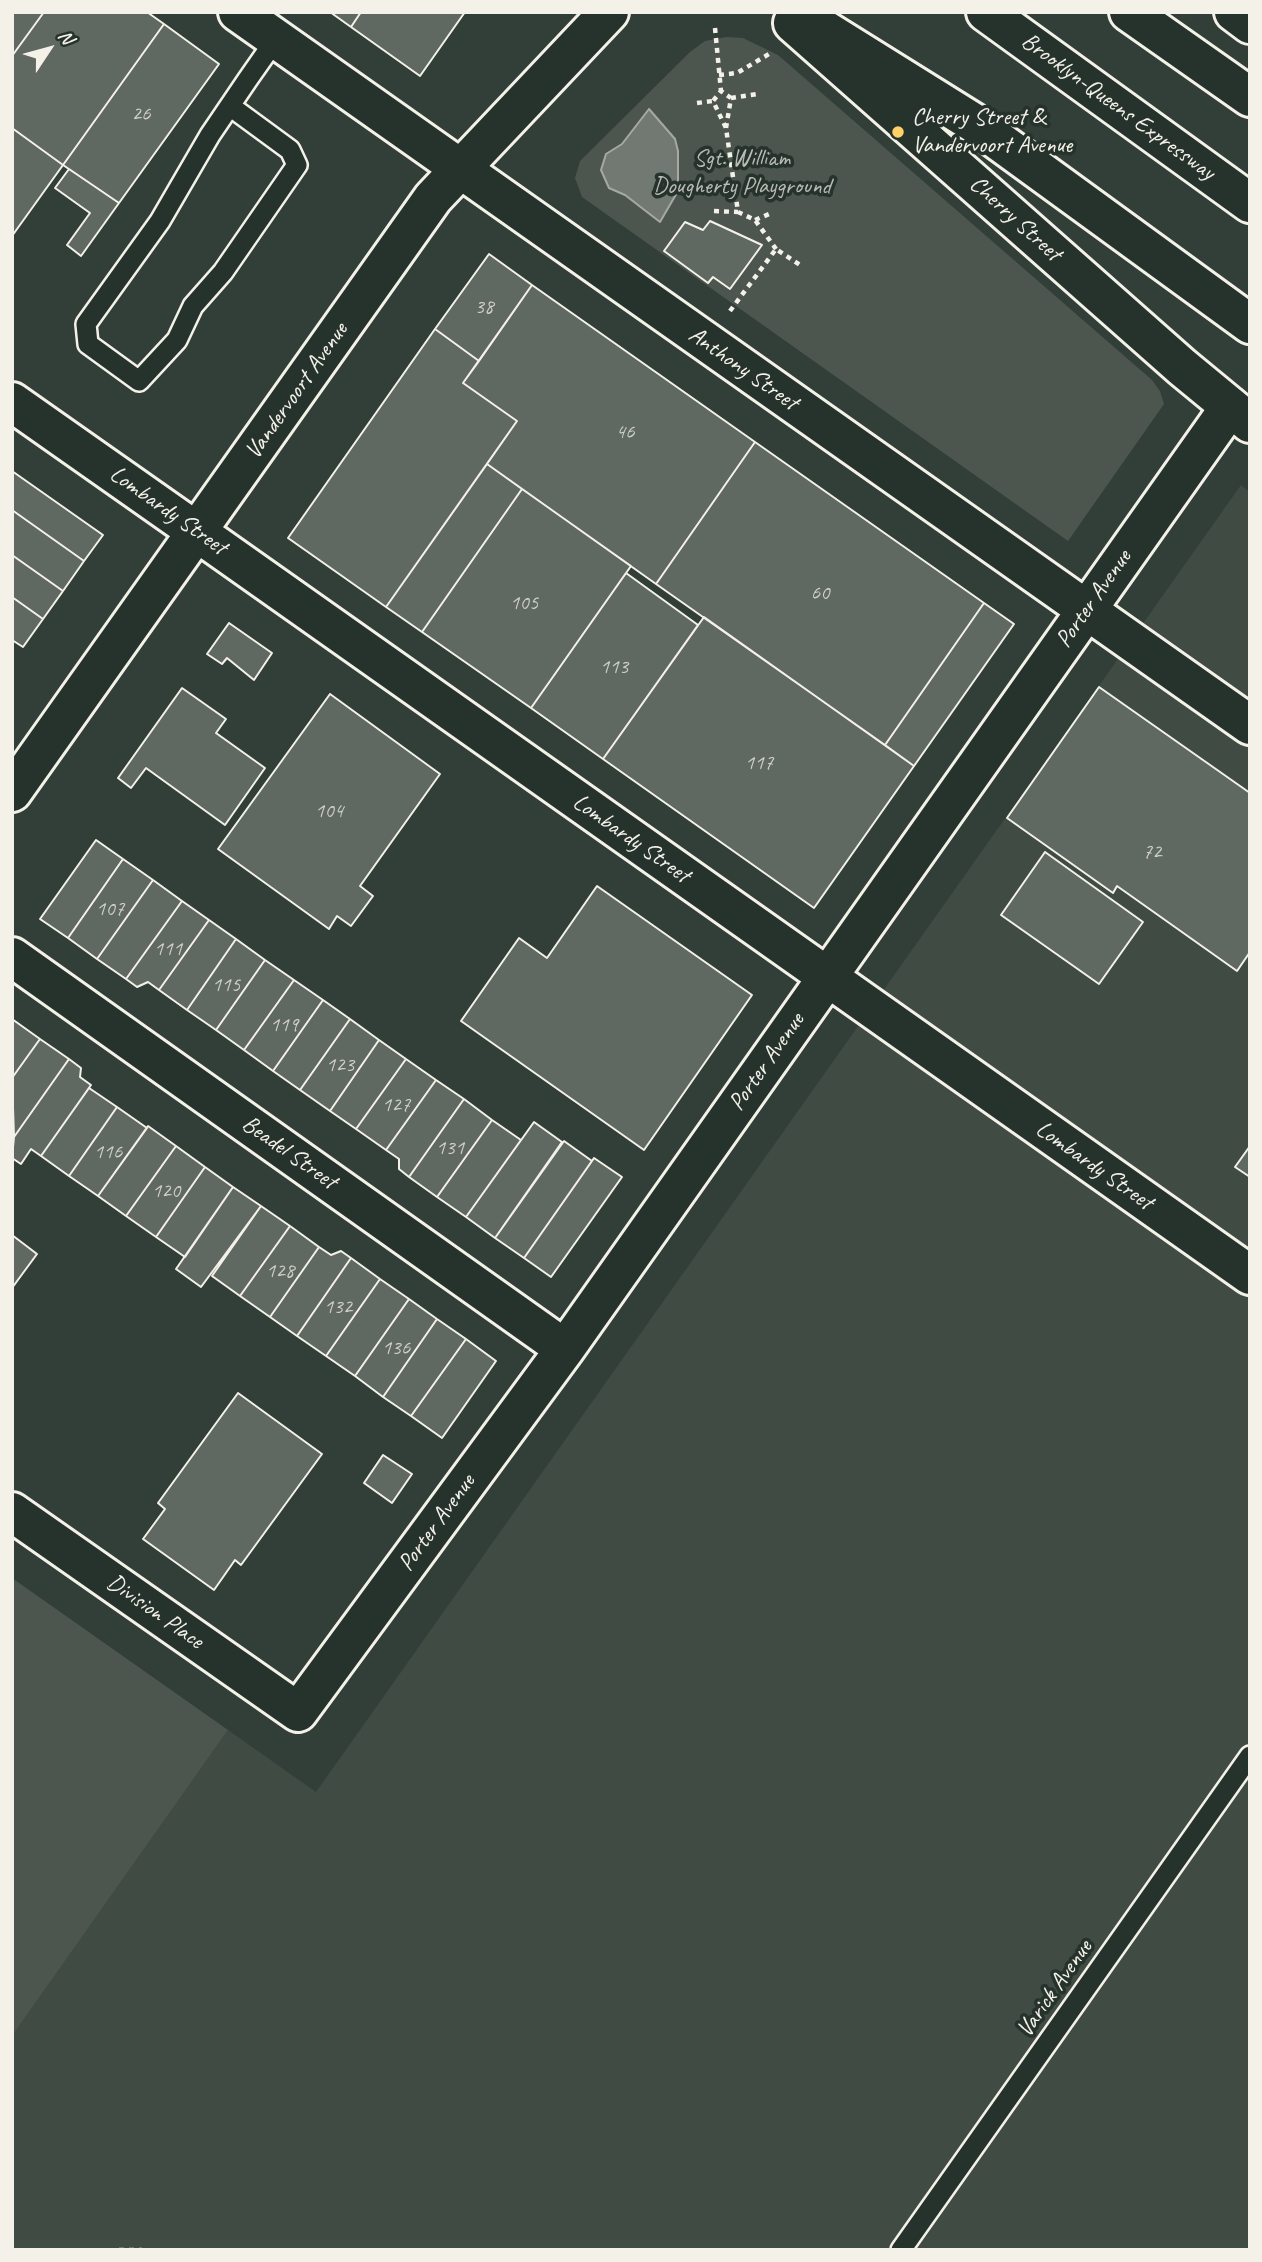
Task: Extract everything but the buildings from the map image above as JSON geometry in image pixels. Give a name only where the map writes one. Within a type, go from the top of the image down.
[{"type":"main road","name":"Anthony Street","points":[[238,12],[1250,725]]},
{"type":"main road","name":"Vandervoort Avenue","points":[[12,792],[433,198],[609,12]]},
{"type":"main road","name":"Cherry Street","points":[[782,12],[1240,415]]},
{"type":"main road","points":[[796,12],[974,123],[1250,324]]},
{"type":"main road","name":"Brooklyn-Queens Expressway","points":[[986,12],[1250,203]]},
{"type":"main road","points":[[1129,12],[1250,97]]},
{"type":"main road","points":[[1234,12],[1250,24]]},
{"type":"main road","name":"Lombardy Street","points":[[12,402],[1250,1275]]},
{"type":"main road","name":"Porter Avenue","points":[[298,1712],[565,1349],[1087,610],[1240,415]]},
{"type":"main road","name":"Beadel Street","points":[[12,957],[565,1349]]},
{"type":"main road","name":"Division Place","points":[[12,1512],[298,1712]]},
{"type":"lane","points":[[230,106],[290,150],[297,166],[223,272],[193,306],[177,340],[139,381],[88,344],[86,324],[160,221],[175,190],[230,106],[276,39]]},
{"type":"lane","name":"Varick Avenue","points":[[901,2250],[1250,1756]]},
{"type":"path","points":[[698,103],[713,101],[721,91],[715,28]]},
{"type":"path","points":[[719,75],[744,69],[772,52]]},
{"type":"path","points":[[721,91],[731,98],[757,94]]},
{"type":"path","points":[[726,128],[731,98]]},
{"type":"path","points":[[713,101],[726,128],[738,212]]},
{"type":"path","points":[[715,211],[738,212],[755,220],[776,249],[800,265]]},
{"type":"path","points":[[755,220],[769,214]]},
{"type":"path","points":[[730,311],[776,249]]},
{"type":"path","points":[[119,2250],[142,2250]]},
{"type":"shaded area","points":[[649,109],[675,139],[678,151],[678,191],[660,222],[625,195],[609,188],[601,170],[606,154],[622,144]]},
{"type":"shaded area","points":[[1241,485],[1250,492],[1250,2250],[12,2250],[12,2036],[228,1730],[316,1792]]},
{"type":"green space","name":"Sgt. William Dougherty Playground","points":[[726,37],[743,38],[778,55],[1152,380],[1160,391],[1164,404],[1068,541],[582,197],[575,178],[580,161],[690,52],[705,41]]},
{"type":"green space","points":[[12,1578],[228,1730],[12,2036]]},
{"type":"place","name":"Cherry Street & Vandervoort Avenue","points":[[898,132]]}]
